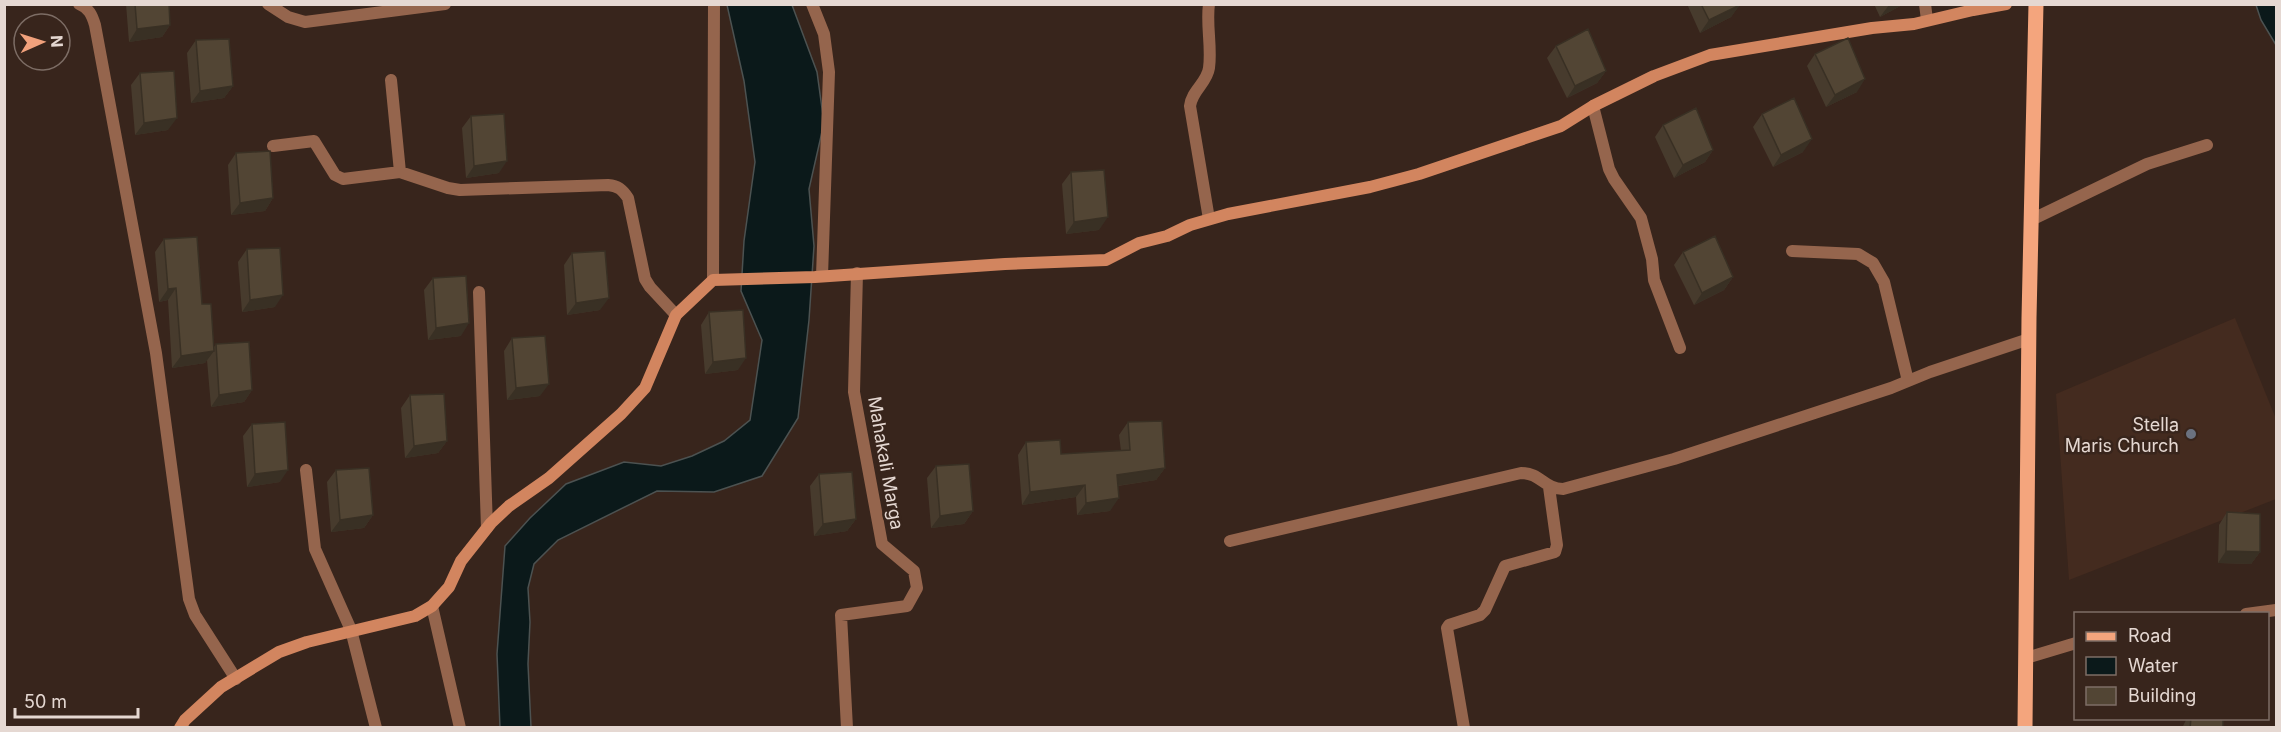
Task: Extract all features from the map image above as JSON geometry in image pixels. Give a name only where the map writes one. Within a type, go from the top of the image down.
[{"type":"main road","points":[[180,728],[185,720],[221,687],[279,652],[351,630],[415,616],[432,606],[449,587],[462,561],[487,528],[509,506],[549,478],[621,414],[645,388],[676,315],[713,280],[1106,260],[1139,243],[1167,236],[1209,219],[1370,187],[1419,174],[1562,126],[1593,106],[1654,76],[1710,55],[1927,20],[2006,4]]},
{"type":"main road","points":[[2025,728],[2029,339],[2036,4]]},
{"type":"street","points":[[79,4],[88,9],[95,25],[154,341],[189,599],[195,615],[236,680]]},
{"type":"street","points":[[268,4],[288,17],[305,22],[446,4]]},
{"type":"street","points":[[713,280],[714,4]]},
{"type":"street","points":[[812,4],[824,34],[829,72],[819,276]]},
{"type":"street","points":[[1209,4],[1210,66],[1208,77],[1194,93],[1190,106],[1209,219]]},
{"type":"street","points":[[1924,4],[1927,20]]},
{"type":"street","points":[[391,80],[400,172]]},
{"type":"street","points":[[1593,106],[1614,179],[1641,218],[1651,252],[1654,280],[1680,348]]},
{"type":"street","points":[[273,146],[314,141],[339,178],[400,172],[460,190],[617,186],[622,189],[627,198],[645,279],[676,315]]},
{"type":"street","points":[[2033,219],[2147,164],[2207,145]]},
{"type":"street","points":[[1792,251],[1858,254],[1873,263],[1884,282],[1908,381]]},
{"type":"street","name":"Mahakali Marga","points":[[847,728],[841,615],[907,606],[917,588],[914,571],[882,544],[854,392],[857,273]]},
{"type":"street","points":[[478,292],[487,528]]},
{"type":"street","points":[[1230,541],[1521,473],[1537,476],[1554,489],[1563,489],[1674,459],[2029,339]]},
{"type":"street","points":[[306,470],[315,549],[351,630],[376,728]]},
{"type":"street","points":[[1464,728],[1447,628],[1449,625],[1480,615],[1485,610],[1505,566],[1555,552],[1557,545],[1549,486]]},
{"type":"street","points":[[432,606],[460,728]]},
{"type":"street","points":[[2262,612],[2277,610]]},
{"type":"street","points":[[2026,658],[2074,644]]},
{"type":"shaded area","points":[[2235,318],[2276,419],[2276,499],[2069,580],[2056,394]]},
{"type":"water","points":[[727,5],[792,5],[817,72],[824,123],[809,189],[814,246],[809,320],[798,418],[762,476],[714,492],[657,491],[558,540],[534,564],[528,588],[531,727],[500,728],[497,654],[505,546],[530,518],[566,484],[624,462],[661,466],[692,456],[724,441],[750,420],[762,340],[741,291],[744,241],[755,162],[744,81]]},
{"type":"water","points":[[2256,5],[2276,5],[2276,45],[2261,20]]},
{"type":"building","points":[[135,4],[169,4],[170,25],[137,29]]},
{"type":"building","points":[[1701,4],[1740,4],[1740,5],[1709,20]]},
{"type":"building","points":[[1588,29],[1606,71],[1575,86],[1556,46]]},
{"type":"building","points":[[1848,38],[1865,79],[1835,95],[1815,54]]},
{"type":"building","points":[[229,39],[233,86],[200,91],[196,40]]},
{"type":"building","points":[[174,71],[177,118],[144,123],[140,73]]},
{"type":"building","points":[[1794,98],[1812,139],[1781,155],[1762,114]]},
{"type":"building","points":[[1696,108],[1713,150],[1683,165],[1663,125]]},
{"type":"building","points":[[504,114],[507,161],[474,166],[471,116]]},
{"type":"building","points":[[270,151],[273,198],[240,203],[236,153]]},
{"type":"building","points":[[1104,170],[1108,217],[1074,222],[1071,172]]},
{"type":"building","points":[[1715,236],[1733,277],[1702,293],[1683,252]]},
{"type":"building","points":[[197,237],[202,304],[211,304],[214,351],[181,356],[176,288],[168,289],[164,239]]},
{"type":"building","points":[[280,248],[283,295],[250,300],[247,249]]},
{"type":"building","points":[[605,251],[609,298],[576,303],[572,253]]},
{"type":"building","points":[[466,276],[469,323],[436,328],[433,278]]},
{"type":"building","points":[[743,310],[746,358],[713,362],[709,312]]},
{"type":"building","points":[[545,336],[549,384],[516,388],[512,338]]},
{"type":"building","points":[[249,342],[252,390],[219,395],[216,344]]},
{"type":"building","points":[[444,394],[447,441],[414,446],[410,395]]},
{"type":"building","points":[[1162,421],[1165,468],[1117,475],[1119,498],[1086,503],[1085,485],[1030,492],[1026,442],[1060,440],[1061,454],[1130,450],[1128,422]]},
{"type":"building","points":[[285,422],[288,470],[255,474],[252,424]]},
{"type":"building","points":[[969,464],[973,511],[940,516],[936,466]]},
{"type":"building","points":[[369,468],[373,515],[340,520],[336,470]]},
{"type":"building","points":[[852,472],[856,519],[823,524],[819,474]]},
{"type":"building","points":[[2227,512],[2260,514],[2260,552],[2226,551]]},
{"type":"building","points":[[2191,720],[2223,720],[2223,728],[2190,728]]},
{"type":"place","name":"Stella Maris Church","points":[[2191,434]]}]
